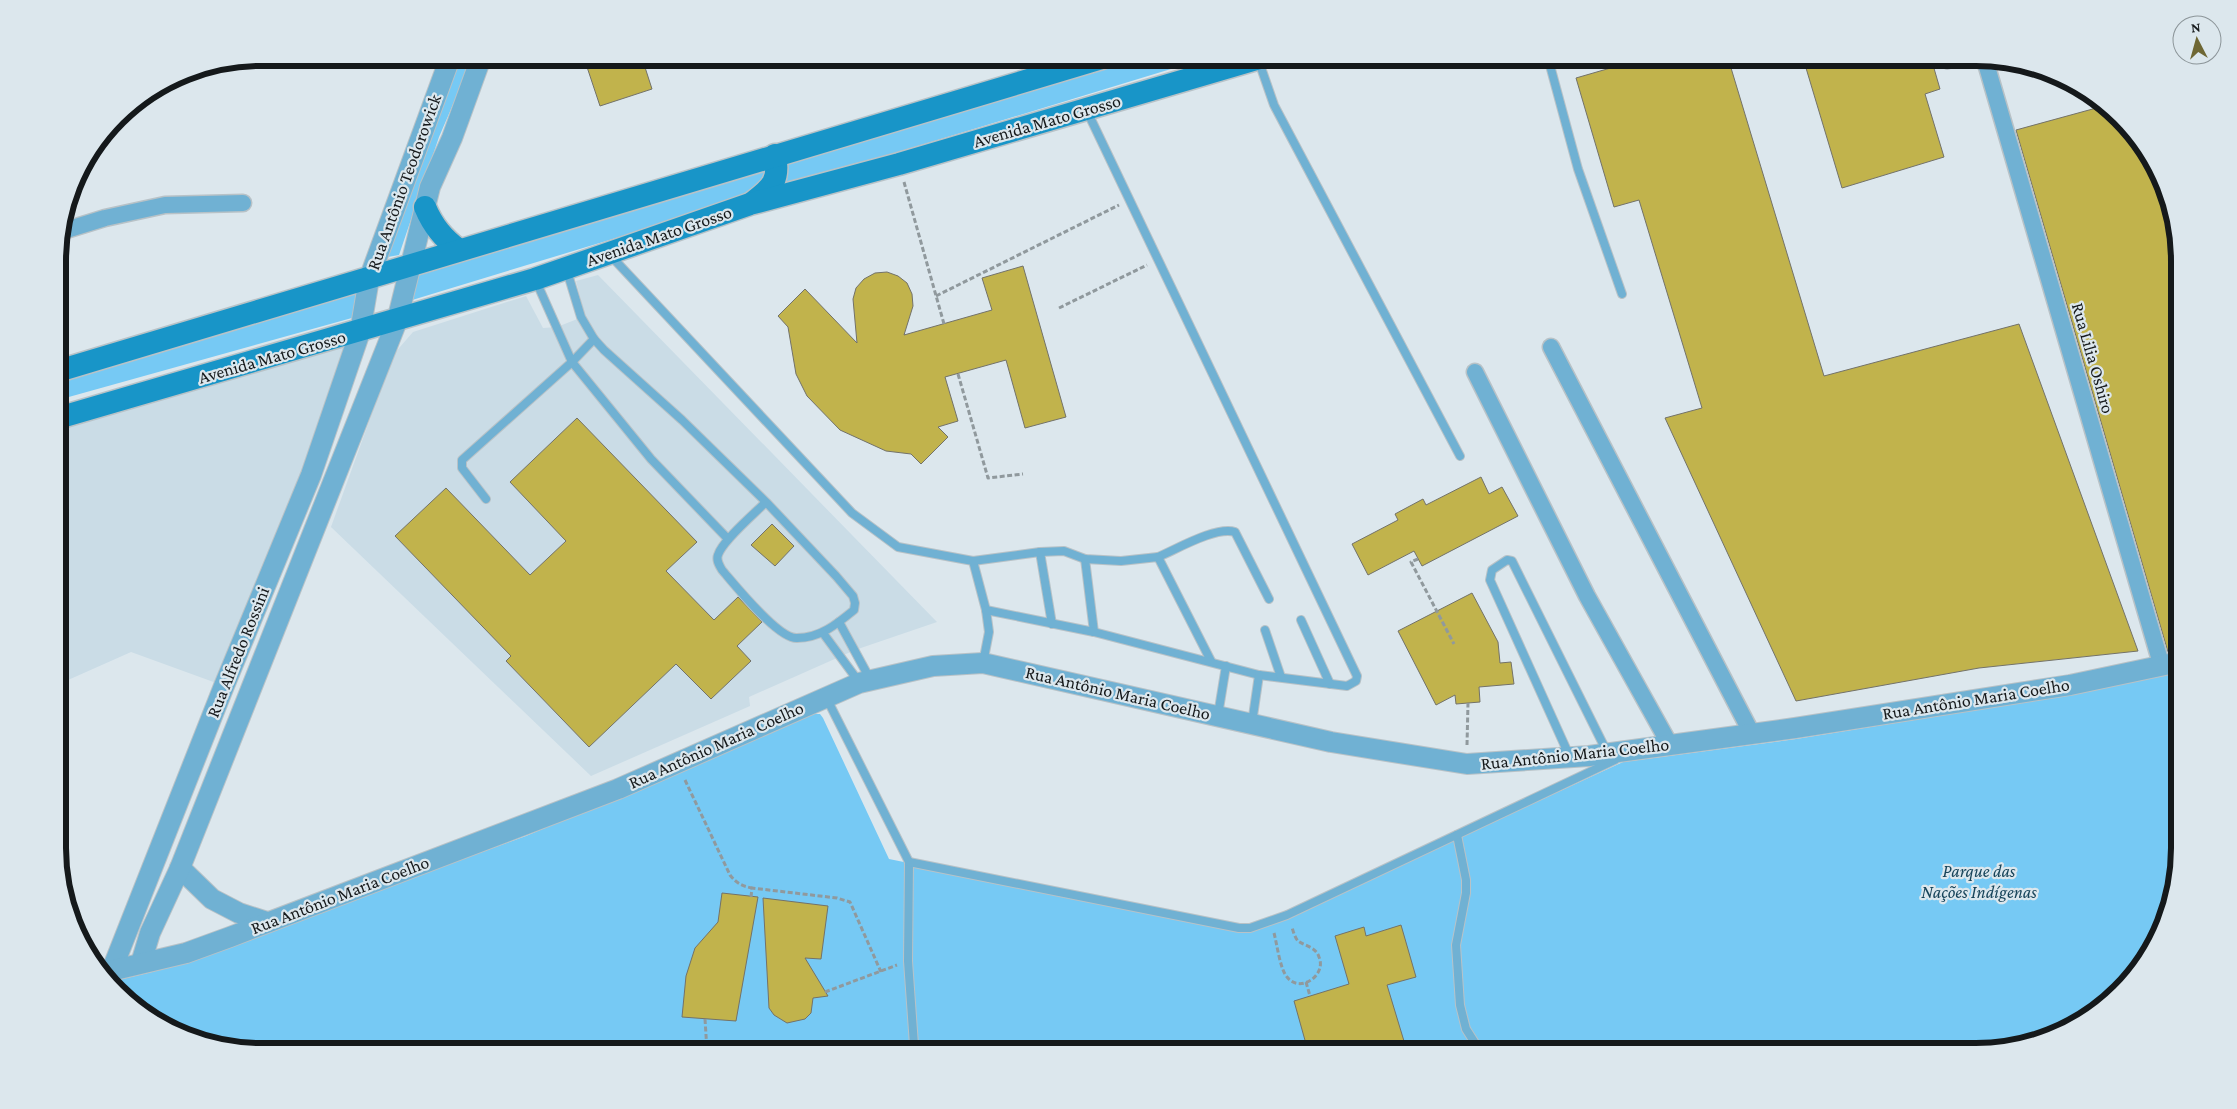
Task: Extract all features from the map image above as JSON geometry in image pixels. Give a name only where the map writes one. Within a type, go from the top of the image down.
[{"type":"main road","points":[[66,369],[1075,66]]},
{"type":"main road","name":"Avenida Mato Grosso","points":[[66,416],[360,332],[566,270],[608,252],[750,204],[899,164],[1232,66]]},
{"type":"main road","points":[[750,204],[770,190],[778,168],[775,155]]},
{"type":"main road","points":[[425,207],[431,222],[444,238],[459,250]]},
{"type":"street","name":"Rua Antônio Teodorowick","points":[[360,332],[369,279],[447,66]]},
{"type":"street","name":"Rua Antônio Teodorowick","points":[[141,963],[150,933],[180,868],[397,321],[430,187],[452,138],[478,66]]},
{"type":"street","name":"Rua Lilia Oshiro","points":[[1987,67],[2170,665]]},
{"type":"street","points":[[436,95],[440,120],[452,138]]},
{"type":"street","points":[[69,229],[105,218],[165,205],[243,203]]},
{"type":"street","name":"Rua Alfredo Rossini","points":[[108,967],[311,475],[360,332]]},
{"type":"street","points":[[1552,347],[1752,734]]},
{"type":"street","points":[[1475,372],[1587,596],[1670,745]]},
{"type":"street","name":"Rua Antônio Maria Coelho","points":[[111,971],[186,953],[618,788],[865,681],[933,666],[983,663],[1331,742],[1467,764],[1608,753],[1752,734],[2060,686],[2170,665]]},
{"type":"street","points":[[180,868],[212,899],[239,913],[267,922]]},
{"type":"lane","points":[[1261,66],[1274,105],[1460,456]]},
{"type":"lane","points":[[1550,66],[1578,169],[1622,294]]},
{"type":"lane","points":[[986,610],[1094,632],[1259,675],[1280,676],[1347,686],[1354,684],[1357,676],[1086,110]]},
{"type":"lane","points":[[608,252],[852,513],[898,547],[973,561],[1040,552],[1064,551],[1085,559],[1121,561],[1158,557],[1211,534],[1228,530],[1235,532],[1269,599]]},
{"type":"lane","points":[[566,270],[580,317],[594,339],[629,374],[682,420],[766,502],[853,596],[854,610],[823,633],[795,639],[778,631],[722,570],[717,561],[718,554],[728,540],[766,502]]},
{"type":"lane","points":[[535,279],[572,362],[651,459],[728,540]]},
{"type":"lane","points":[[486,499],[462,468],[462,460],[572,362],[594,339]]},
{"type":"lane","points":[[1040,552],[1052,624]]},
{"type":"lane","points":[[1158,557],[1211,662]]},
{"type":"lane","points":[[1085,559],[1094,632]]},
{"type":"lane","points":[[1570,756],[1490,580],[1492,570],[1506,560],[1512,561],[1608,753]]},
{"type":"lane","points":[[973,561],[986,610],[989,632],[983,663]]},
{"type":"lane","points":[[1301,620],[1330,684]]},
{"type":"lane","points":[[839,622],[865,681]]},
{"type":"lane","points":[[1265,630],[1280,676]]},
{"type":"lane","points":[[823,633],[865,681]]},
{"type":"lane","points":[[1218,715],[1226,666]]},
{"type":"lane","points":[[1252,723],[1259,675]]},
{"type":"lane","points":[[826,697],[909,862],[908,961],[914,1043]]},
{"type":"lane","points":[[909,862],[1239,928],[1250,928],[1272,922],[1636,750]]},
{"type":"lane","points":[[1457,835],[1466,880],[1466,893],[1456,946],[1460,1005],[1466,1029],[1475,1043]]},
{"type":"path","points":[[899,164],[944,324]]},
{"type":"path","points":[[936,296],[1129,200]]},
{"type":"path","points":[[1059,308],[1158,259]]},
{"type":"path","points":[[958,374],[988,478],[1023,474]]},
{"type":"path","points":[[1418,559],[1411,562],[1454,644]]},
{"type":"path","points":[[1467,764],[1468,703]]},
{"type":"path","points":[[677,762],[735,882],[743,887],[837,898],[850,902],[882,972]]},
{"type":"path","points":[[751,897],[752,888]]},
{"type":"path","points":[[1272,922],[1285,975],[1290,981],[1298,984],[1314,980],[1321,965],[1320,957],[1315,950],[1296,940],[1287,915]]},
{"type":"path","points":[[826,992],[908,961]]},
{"type":"path","points":[[1306,982],[1310,996]]},
{"type":"path","points":[[706,1019],[707,1043]]},
{"type":"shaded area","points":[[598,275],[937,622],[855,650],[749,697],[750,706],[591,776],[331,527],[393,355],[413,332],[526,296],[543,328],[557,327],[585,316],[576,281]]},
{"type":"shaded area","points":[[351,341],[230,688],[131,652],[66,681],[66,423]]},
{"type":"green space","points":[[451,66],[470,66],[439,137],[399,255],[382,258]]},
{"type":"green space","points":[[1094,66],[1181,66],[409,301],[416,270],[782,162]]},
{"type":"green space","points":[[359,292],[359,316],[66,398],[66,376]]},
{"type":"green space","name":"Parque das Nações Indígenas","points":[[2171,674],[2171,847],[2167,886],[2151,934],[2138,956],[2114,986],[2084,1010],[2062,1023],[2026,1036],[2001,1041],[1975,1043],[262,1043],[223,1039],[175,1023],[153,1010],[118,980],[152,972],[526,836],[811,714],[820,714],[823,718],[889,859],[1239,930],[1290,915],[1623,762],[1796,739],[2086,692]]},
{"type":"building","points":[[587,66],[645,66],[652,89],[600,106]]},
{"type":"building","points":[[1617,66],[1730,66],[1824,376],[2019,324],[2138,651],[1979,668],[1796,701],[1665,418],[1702,408],[1639,200],[1614,207],[1576,78]]},
{"type":"building","points":[[1805,66],[1933,66],[1940,89],[1925,94],[1944,157],[1842,188]]},
{"type":"building","points":[[2096,108],[2114,123],[2138,153],[2151,175],[2164,211],[2169,236],[2171,262],[2171,651],[2168,652],[2016,130]]},
{"type":"building","points":[[1023,266],[1066,417],[1025,428],[1006,360],[945,377],[958,421],[938,427],[948,437],[921,464],[911,454],[886,451],[840,430],[807,396],[796,374],[788,327],[778,316],[805,289],[857,343],[853,299],[856,288],[864,279],[875,273],[887,272],[898,276],[907,283],[912,294],[913,306],[904,335],[992,310],[982,278]]},
{"type":"building","points":[[577,418],[697,542],[666,571],[714,620],[738,597],[762,622],[737,646],[751,661],[711,699],[676,664],[589,747],[506,661],[511,656],[395,536],[446,488],[530,575],[566,541],[510,482]]},
{"type":"building","points":[[1481,477],[1489,494],[1502,487],[1518,516],[1422,566],[1414,551],[1368,575],[1352,544],[1398,520],[1395,514],[1423,499],[1426,505]]},
{"type":"building","points":[[772,524],[794,546],[775,566],[751,545]]},
{"type":"building","points":[[1472,593],[1498,642],[1500,663],[1511,662],[1514,684],[1479,687],[1480,702],[1456,704],[1455,695],[1436,705],[1398,631]]},
{"type":"building","points":[[722,893],[758,897],[736,1021],[682,1017],[686,976],[695,948],[718,922]]},
{"type":"building","points":[[763,898],[828,906],[821,959],[805,958],[828,996],[813,998],[811,1013],[805,1019],[787,1023],[774,1015],[769,1008]]},
{"type":"building","points":[[1401,925],[1416,977],[1387,985],[1405,1043],[1306,1043],[1294,1001],[1349,984],[1335,936],[1364,927],[1366,936]]}]
